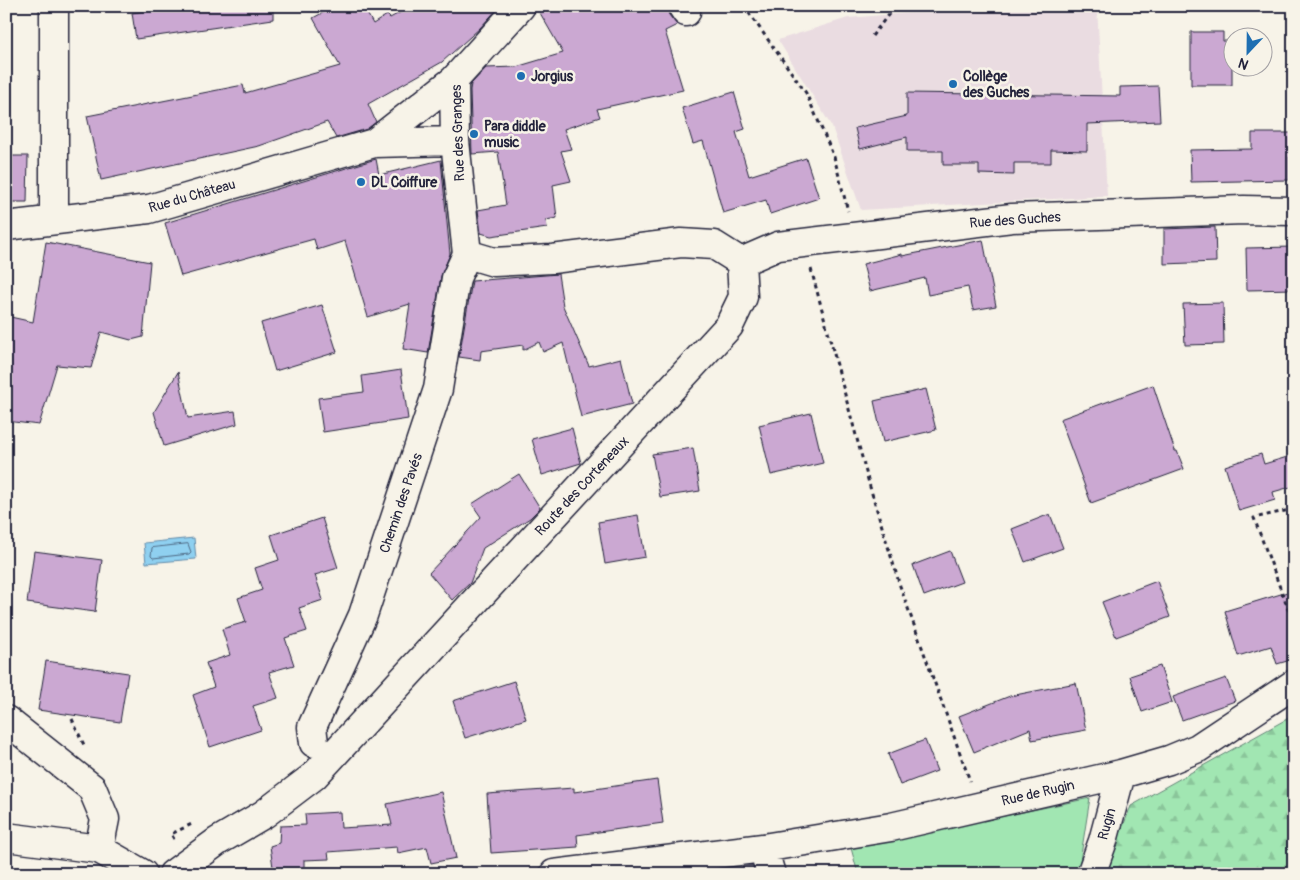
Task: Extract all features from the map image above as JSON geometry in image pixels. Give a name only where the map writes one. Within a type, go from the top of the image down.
[{"type":"street","points":[[54,6],[54,220]]},
{"type":"street","name":"Rue des Granges","points":[[467,254],[455,141],[454,80],[521,6]]},
{"type":"street","name":"Rue du Château","points":[[374,143],[454,80]]},
{"type":"street","name":"Rue du Château","points":[[6,226],[149,209],[374,143],[455,141]]},
{"type":"street","name":"Rue des Guches","points":[[741,262],[778,246],[1012,218],[1244,210],[1294,211]]},
{"type":"street","points":[[467,254],[494,262],[523,261],[681,243],[714,245],[741,262]]},
{"type":"street","name":"Chemin des Pavés","points":[[314,743],[312,727],[363,615],[438,389],[456,278],[467,254]]},
{"type":"street","name":"Route des Corteneaux","points":[[173,874],[218,841],[264,814],[321,769],[729,326],[743,297],[741,262]]},
{"type":"street","name":"Rue de Rugin","points":[[554,874],[763,848],[891,827],[1121,774],[1169,760],[1198,748],[1294,684]]},
{"type":"street","points":[[6,720],[92,788],[105,819],[99,849]]},
{"type":"street","name":"Rugin","points":[[1091,874],[1103,842],[1121,774]]},
{"type":"street","points":[[6,837],[99,849],[143,874]]},
{"type":"street","points":[[763,848],[771,874]]},
{"type":"path","points":[[744,6],[806,93],[834,156],[850,218]]},
{"type":"path","points":[[872,36],[894,6]]},
{"type":"path","points":[[811,268],[870,487],[903,593],[968,774]]},
{"type":"path","points":[[1294,510],[1254,518],[1294,625]]},
{"type":"shaded area","name":"Collège des Guches","points":[[990,6],[1097,6],[1107,196],[861,210],[832,127],[778,40],[848,18]]},
{"type":"green space","points":[[1294,715],[1294,874],[1104,874],[1131,806]]},
{"type":"green space","points":[[1090,798],[1078,874],[858,874],[851,848]]},
{"type":"water","points":[[194,538],[196,559],[146,563],[144,543]]},
{"type":"building","points":[[177,6],[273,6],[273,19],[136,39],[132,13]]},
{"type":"building","points":[[335,6],[363,6],[373,24],[387,15],[390,18],[412,6],[500,6],[480,28],[442,62],[368,104],[376,122],[367,129],[336,138],[327,122],[259,146],[101,180],[87,116],[243,85],[245,93],[340,66],[313,18]]},
{"type":"building","points":[[536,6],[666,6],[669,15],[677,25],[665,31],[683,90],[597,109],[600,117],[564,129],[571,149],[561,151],[571,181],[553,185],[557,218],[546,220],[547,228],[491,236],[481,233],[478,210],[506,205],[498,152],[472,154],[471,84],[486,68],[516,67],[563,53]]},
{"type":"building","points":[[1191,32],[1222,32],[1222,78],[1232,78],[1232,85],[1191,85]]},
{"type":"building","points":[[1158,86],[1160,121],[1087,124],[1087,151],[1051,150],[1051,163],[1014,163],[1014,175],[979,174],[979,165],[943,165],[943,151],[907,151],[907,137],[860,149],[855,128],[907,116],[907,93],[1120,96],[1120,87]]},
{"type":"building","points":[[734,92],[745,129],[736,132],[749,176],[806,158],[819,198],[770,214],[766,200],[723,213],[703,141],[693,144],[682,108]]},
{"type":"building","points":[[1252,133],[1294,133],[1294,157],[1289,157],[1289,180],[1191,182],[1190,150],[1252,149]]},
{"type":"building","points":[[6,156],[28,156],[27,202],[6,202]]},
{"type":"building","points":[[376,159],[379,175],[441,160],[450,254],[441,276],[428,353],[403,349],[410,304],[368,317],[345,241],[317,250],[314,239],[181,276],[165,223]]},
{"type":"building","points":[[1215,227],[1216,262],[1164,264],[1164,229]]},
{"type":"building","points":[[983,240],[996,306],[973,310],[968,287],[928,295],[925,278],[870,291],[863,264],[902,254],[902,256]]},
{"type":"building","points":[[46,242],[150,262],[143,337],[131,340],[101,332],[91,368],[57,365],[39,425],[6,421],[6,316],[33,322]]},
{"type":"building","points":[[1294,247],[1294,289],[1247,290],[1246,248]]},
{"type":"building","points":[[558,274],[563,306],[589,366],[621,358],[632,404],[581,417],[563,343],[543,352],[539,342],[523,350],[523,345],[481,351],[480,360],[459,357],[472,281]]},
{"type":"building","points":[[1223,303],[1224,344],[1185,345],[1183,304]]},
{"type":"building","points":[[322,305],[337,352],[275,371],[261,323]]},
{"type":"building","points":[[401,370],[408,419],[323,432],[318,398],[364,392],[362,376]]},
{"type":"building","points":[[178,372],[188,418],[235,411],[237,424],[164,446],[154,412]]},
{"type":"building","points":[[1153,385],[1175,451],[1177,451],[1184,469],[1091,503],[1060,419]]},
{"type":"building","points":[[926,389],[936,430],[883,442],[874,401]]},
{"type":"building","points":[[811,413],[823,463],[771,475],[759,425]]},
{"type":"building","points":[[572,428],[581,463],[542,475],[532,439]]},
{"type":"building","points":[[693,448],[700,491],[660,497],[652,454]]},
{"type":"building","points":[[1261,454],[1264,464],[1294,455],[1294,486],[1273,492],[1275,500],[1239,511],[1225,466]]},
{"type":"building","points":[[519,474],[540,508],[530,518],[483,548],[470,583],[452,600],[429,573],[481,517],[472,504]]},
{"type":"building","points":[[1050,514],[1063,548],[1025,562],[1012,529]]},
{"type":"building","points":[[638,515],[645,557],[605,564],[598,522]]},
{"type":"building","points":[[322,518],[338,568],[315,575],[323,600],[299,608],[307,631],[285,638],[294,665],[269,672],[278,698],[253,706],[261,730],[210,747],[193,695],[214,687],[206,663],[230,655],[222,629],[246,622],[238,598],[262,590],[255,568],[279,560],[271,535]]},
{"type":"building","points":[[34,551],[102,560],[95,612],[27,603]]},
{"type":"building","points":[[950,551],[962,582],[924,596],[913,565]]},
{"type":"building","points":[[1157,581],[1170,617],[1116,637],[1102,602]]},
{"type":"building","points":[[1294,590],[1294,659],[1277,664],[1271,646],[1238,656],[1225,611]]},
{"type":"building","points":[[46,661],[128,673],[120,722],[38,710]]},
{"type":"building","points":[[1160,666],[1172,702],[1142,712],[1130,676]]},
{"type":"building","points":[[1226,678],[1235,701],[1182,720],[1173,697]]},
{"type":"building","points":[[514,681],[526,719],[465,738],[453,701]]},
{"type":"building","points":[[1076,683],[1086,730],[1032,740],[1030,729],[974,752],[959,716],[1010,696]]},
{"type":"building","points":[[925,740],[937,771],[900,785],[888,754]]},
{"type":"building","points":[[657,780],[663,823],[577,835],[578,847],[491,853],[487,794],[574,788],[574,792]]},
{"type":"building","points":[[441,792],[456,858],[431,863],[427,847],[398,853],[397,847],[328,852],[329,859],[304,860],[304,874],[274,874],[270,846],[279,843],[280,826],[306,825],[305,814],[340,812],[341,828],[392,825],[387,804]]},
{"type":"place","name":"Jorgius","points":[[521,76]]},
{"type":"place","name":"Collège des Guches","points":[[953,84]]},
{"type":"place","name":"Para diddle music","points":[[474,134]]},
{"type":"place","name":"DL Coiffure","points":[[361,182]]}]
